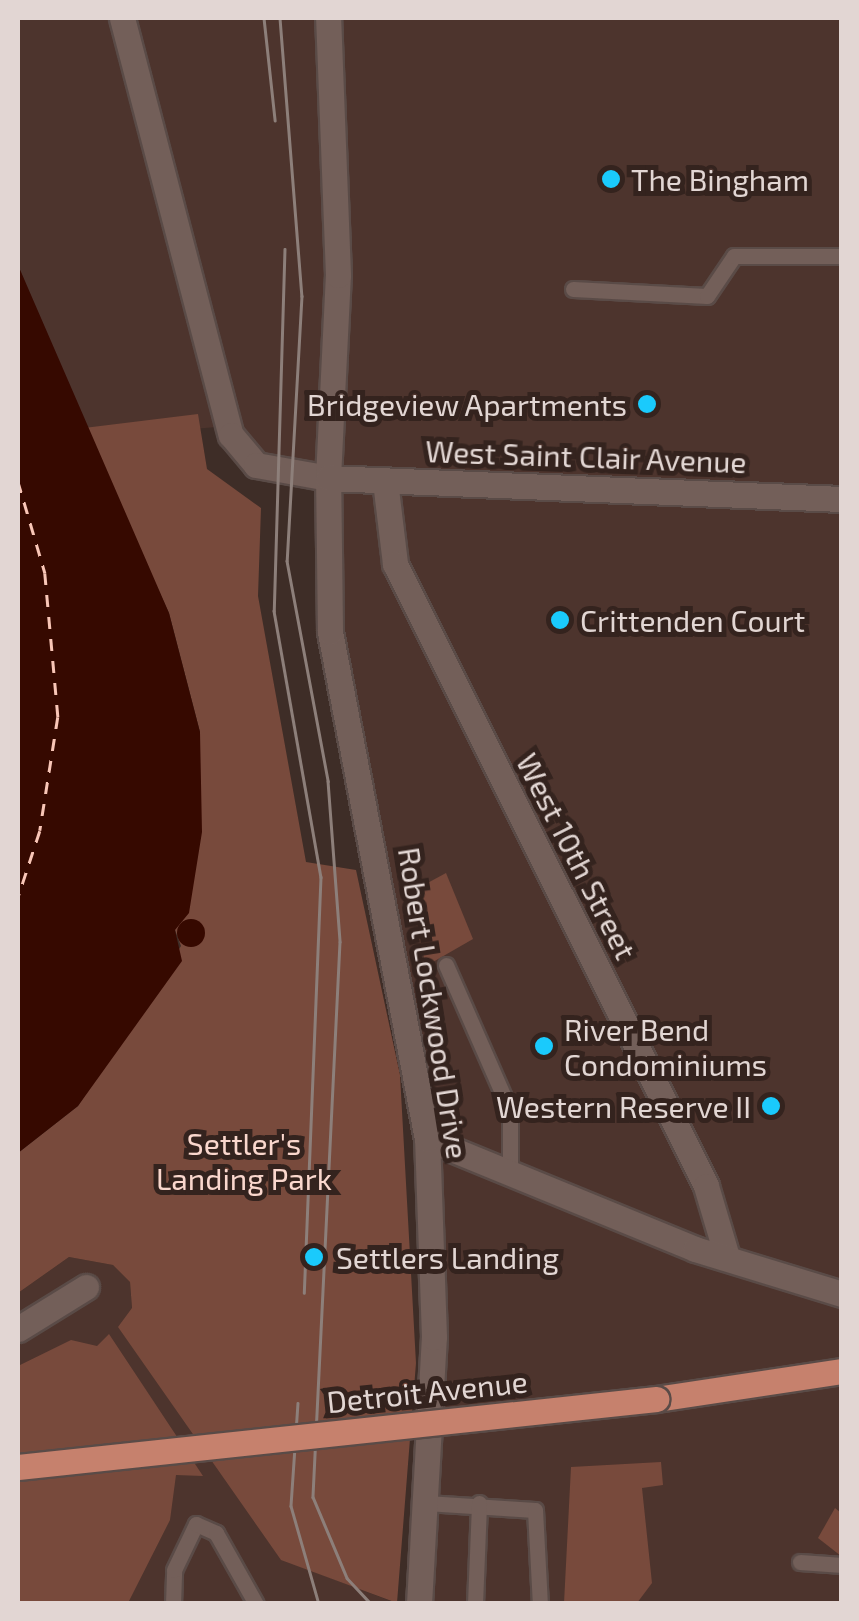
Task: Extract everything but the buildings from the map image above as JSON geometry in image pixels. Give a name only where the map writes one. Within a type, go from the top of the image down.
[{"type":"main road","name":"Detroit Avenue","points":[[18,1467],[656,1399],[842,1371]]},
{"type":"street","name":"West Saint Clair Avenue","points":[[122,18],[232,435],[256,465],[328,478],[842,499]]},
{"type":"street","points":[[328,18],[338,275],[328,478]]},
{"type":"street","name":"Robert Lockwood Drive","points":[[328,478],[330,632],[427,1139],[426,1503],[419,1604]]},
{"type":"street","name":"West 10th Street","points":[[385,481],[395,564],[706,1186],[728,1257]]},
{"type":"street","points":[[427,1139],[728,1257],[842,1294]]},
{"type":"street","points":[[18,1329],[86,1288]]},
{"type":"lane","points":[[573,289],[707,296],[734,256],[842,256]]},
{"type":"lane","points":[[446,965],[510,1111],[510,1173]]},
{"type":"lane","points":[[426,1503],[535,1510],[540,1604]]},
{"type":"lane","points":[[475,1604],[479,1504]]},
{"type":"lane","points":[[173,1604],[174,1570],[196,1524],[216,1533],[256,1604]]},
{"type":"lane","points":[[800,1562],[842,1566]]},
{"type":"shaded area","points":[[18,18],[841,18],[841,1603],[419,1603],[427,1139],[330,632],[328,479],[256,465],[228,426],[101,437],[84,428],[18,265]]},
{"type":"shaded area","points":[[18,265],[169,613],[200,732],[202,832],[189,913],[175,930],[182,961],[78,1106],[18,1153]]},
{"type":"shaded area","points":[[191,919],[201,923],[205,933],[201,943],[191,947],[181,943],[177,933],[181,923]]},
{"type":"shaded area","points":[[69,1257],[113,1265],[130,1282],[132,1308],[281,1559],[396,1603],[18,1603],[18,1293]]},
{"type":"green space","name":"Settler's Landing Park","points":[[198,414],[207,469],[261,508],[258,596],[306,862],[356,870],[400,1075],[416,1363],[397,1603],[281,1560],[118,1327],[132,1308],[130,1282],[113,1265],[69,1257],[18,1293],[18,1153],[78,1106],[181,946],[175,930],[200,732],[169,613],[84,428]]},
{"type":"green space","points":[[446,873],[473,939],[426,966],[409,893]]},
{"type":"green space","points":[[109,1334],[203,1476],[176,1475],[170,1520],[128,1603],[18,1604],[18,1366],[71,1340],[97,1346]]},
{"type":"green space","points":[[661,1462],[663,1485],[642,1488],[652,1583],[637,1603],[564,1603],[571,1467]]},
{"type":"green space","points":[[835,1508],[841,1513],[841,1556],[818,1538]]},
{"type":"ferry route","points":[[18,481],[45,573],[58,717],[40,831],[18,898]]},
{"type":"tram line","points":[[264,18],[275,120]]},
{"type":"tram line","points":[[280,18],[302,296],[287,561],[328,781],[340,942],[313,1497],[347,1578],[371,1604]]},
{"type":"tram line","points":[[285,249],[274,611],[321,877],[304,1293]]},
{"type":"tram line","points":[[298,1403],[291,1506],[319,1604]]},
{"type":"place","name":"The Bingham","points":[[611,179]]},
{"type":"place","name":"Bridgeview Apartments","points":[[647,404]]},
{"type":"place","name":"Crittenden Court","points":[[560,620]]},
{"type":"place","name":"River Bend Condominiums","points":[[544,1046]]},
{"type":"place","name":"Western Reserve II","points":[[771,1106]]},
{"type":"place","name":"Settlers Landing","points":[[314,1257]]}]
